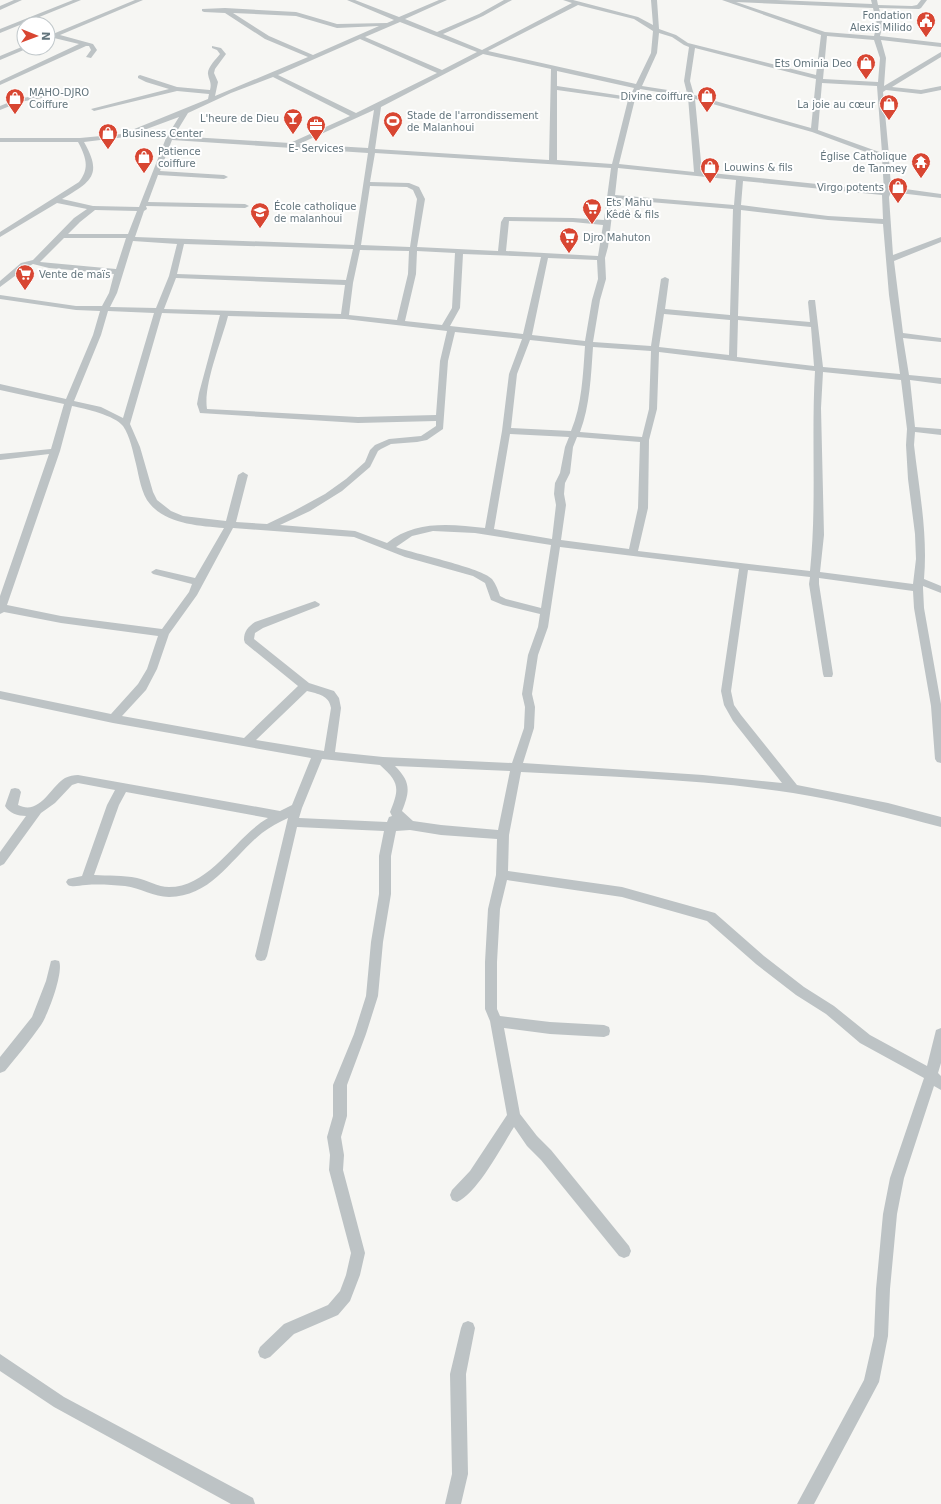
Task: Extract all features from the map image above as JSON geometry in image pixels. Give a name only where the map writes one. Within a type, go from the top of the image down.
[{"type":"street","points":[[0,8],[19,0]]},
{"type":"street","points":[[0,31],[78,0]]},
{"type":"street","points":[[56,35],[140,0]]},
{"type":"street","points":[[350,0],[482,52],[638,87],[691,96],[814,131],[886,157]]},
{"type":"street","points":[[0,140],[80,140],[118,137],[185,112],[229,92],[274,75],[444,0]]},
{"type":"street","points":[[436,35],[509,0]]},
{"type":"street","points":[[566,0],[636,18],[656,30],[674,36],[692,46],[710,49],[819,79],[923,92],[941,88]]},
{"type":"street","points":[[624,1251],[546,1155],[532,1141],[514,1116],[496,1021],[491,1009],[490,969],[494,909],[502,875],[503,834],[516,767],[529,728],[530,707],[526,694],[530,680],[533,655],[543,627],[561,505],[559,494],[560,483],[564,474],[568,452],[580,420],[587,373],[589,344],[596,300],[602,279],[601,258],[608,223],[616,166],[632,99],[654,53],[656,30],[654,0]]},
{"type":"street","points":[[725,0],[824,34],[878,38],[941,46]]},
{"type":"street","points":[[736,0],[916,8],[921,6],[924,0]]},
{"type":"street","points":[[874,0],[880,24],[878,38],[883,58],[882,88],[887,191],[885,202],[894,295],[911,429],[910,445],[920,534],[921,559],[919,608],[936,706],[941,760]]},
{"type":"street","points":[[291,144],[354,115],[378,106],[441,72],[577,3]]},
{"type":"street","points":[[204,10],[296,14],[337,26],[392,24]]},
{"type":"street","points":[[225,10],[236,19],[276,42],[314,57]]},
{"type":"street","points":[[814,131],[824,34]]},
{"type":"street","points":[[360,37],[441,72]]},
{"type":"street","points":[[56,38],[90,45],[94,50],[89,57]]},
{"type":"street","points":[[0,83],[86,43]]},
{"type":"street","points":[[692,46],[687,82],[691,96],[698,173]]},
{"type":"street","points":[[211,101],[215,82],[211,73],[212,69],[223,54],[219,49],[214,47]]},
{"type":"street","points":[[0,58],[16,51]]},
{"type":"street","points":[[882,88],[941,54]]},
{"type":"street","points":[[553,162],[554,68]]},
{"type":"street","points":[[274,75],[307,93],[354,115]]},
{"type":"street","points":[[140,77],[148,82],[177,89],[214,92]]},
{"type":"street","points":[[215,82],[229,92]]},
{"type":"street","points":[[554,88],[632,99]]},
{"type":"street","points":[[94,109],[177,89]]},
{"type":"street","points":[[0,108],[19,100],[40,97]]},
{"type":"street","points":[[0,100],[8,104]]},
{"type":"street","points":[[345,317],[378,106]]},
{"type":"street","points":[[165,633],[90,624],[0,609],[56,451],[69,402],[97,335],[105,309],[113,293],[119,272],[169,138],[185,112]]},
{"type":"street","points":[[169,138],[291,144],[616,166],[698,173],[795,185],[941,196]]},
{"type":"street","points":[[0,235],[82,184],[90,171],[91,161],[80,140]]},
{"type":"street","points":[[155,173],[224,177]]},
{"type":"street","points":[[733,358],[740,178]]},
{"type":"street","points":[[366,184],[404,185],[416,189],[421,199],[421,207],[412,249],[412,274],[401,322]]},
{"type":"street","points":[[611,197],[738,207],[768,212],[888,222]]},
{"type":"street","points":[[55,200],[93,208],[144,206],[245,206]]},
{"type":"street","points":[[0,285],[24,265],[35,262],[77,220],[93,208]]},
{"type":"street","points":[[502,254],[505,222],[507,219],[573,220],[608,223]]},
{"type":"street","points":[[62,236],[132,237],[181,242],[412,249],[601,258]]},
{"type":"street","points":[[891,259],[941,239]]},
{"type":"street","points":[[126,424],[159,310],[173,276],[181,242]]},
{"type":"street","points":[[269,526],[304,511],[334,494],[369,463],[374,449],[380,445],[387,442],[416,441],[426,438],[432,435],[440,427],[444,362],[448,328],[456,308],[459,251]]},
{"type":"street","points":[[489,532],[506,431],[513,374],[527,337],[545,255]]},
{"type":"street","points":[[35,262],[50,266],[119,272]]},
{"type":"street","points":[[173,276],[350,283]]},
{"type":"street","points":[[632,553],[643,508],[645,440],[650,425],[652,409],[655,349],[665,279]]},
{"type":"street","points":[[0,297],[76,308],[345,317],[589,344],[655,349],[819,369],[941,381]]},
{"type":"street","points":[[812,302],[819,369],[817,416],[819,535],[814,573],[815,593],[828,674]]},
{"type":"street","points":[[661,311],[814,325]]},
{"type":"street","points":[[225,312],[203,386],[201,408],[203,411],[358,420],[440,418]]},
{"type":"street","points":[[900,336],[941,340]]},
{"type":"street","points":[[0,387],[98,409],[112,415],[126,424],[136,447],[148,492],[153,502],[168,513],[181,519],[230,525],[269,526],[356,534],[372,539],[388,548],[429,562],[476,574],[488,581],[493,589],[495,598],[503,602],[545,612]]},
{"type":"street","points":[[911,429],[941,432]]},
{"type":"street","points":[[506,431],[574,434],[645,440]]},
{"type":"street","points":[[0,456],[56,451]]},
{"type":"street","points":[[113,719],[142,687],[152,669],[160,643],[165,633],[186,604],[230,525],[243,475]]},
{"type":"street","points":[[388,548],[400,537],[414,531],[432,528],[489,532],[524,536],[555,543],[744,567],[919,584],[941,590]]},
{"type":"street","points":[[744,567],[726,692],[729,705],[737,718],[793,789]]},
{"type":"street","points":[[156,572],[198,582]]},
{"type":"street","points":[[261,956],[296,808],[323,755],[336,708],[335,701],[330,694],[305,686],[249,640],[249,634],[251,630],[259,625],[315,604]]},
{"type":"street","points":[[246,743],[305,686]]},
{"type":"street","points":[[0,695],[113,719],[323,755],[383,761],[516,767],[703,779],[793,789],[888,808],[941,822]]},
{"type":"street","points":[[265,1352],[289,1330],[333,1310],[345,1296],[353,1274],[358,1253],[336,1170],[337,1156],[334,1137],[340,1116],[340,1085],[347,1070],[372,996],[374,967],[385,894],[385,856],[391,827],[403,794],[402,783],[398,774],[383,761]]},
{"type":"street","points":[[0,861],[37,810],[51,800],[69,781],[78,779],[281,816]]},
{"type":"street","points":[[86,880],[113,805],[123,787]]},
{"type":"street","points":[[15,792],[11,806],[16,811],[25,812],[37,810]]},
{"type":"street","points":[[72,882],[86,880],[128,882],[141,884],[155,890],[170,892],[185,890],[204,881],[258,830],[296,808]]},
{"type":"street","points":[[396,812],[410,825]]},
{"type":"street","points":[[293,822],[391,827],[410,825],[441,830],[503,834]]},
{"type":"street","points":[[502,875],[622,892],[711,917],[760,960],[800,991],[830,1010],[865,1039],[936,1080]]},
{"type":"street","points":[[0,1067],[38,1020],[52,981],[55,965]]},
{"type":"street","points":[[496,1021],[550,1028],[604,1031]]},
{"type":"street","points":[[805,1504],[872,1382],[881,1336],[883,1288],[890,1214],[904,1157],[936,1080],[941,1041]]},
{"type":"street","points":[[458,1195],[475,1176],[514,1116]]},
{"type":"street","points":[[453,1504],[460,1474],[458,1374],[468,1328]]},
{"type":"street","points":[[0,1362],[60,1402],[247,1504]]},
{"type":"place","name":"Fondation Alexis Milido","points":[[926,38]]},
{"type":"place","name":"Ets Ominia Deo","points":[[866,80]]},
{"type":"place","name":"Divine coiffure","points":[[707,113]]},
{"type":"place","name":"MAHO-DJRO Coiffure","points":[[15,115]]},
{"type":"place","name":"La joie au cœur","points":[[889,121]]},
{"type":"place","name":"L'heure de Dieu","points":[[293,135]]},
{"type":"place","name":"Stade de l'arrondissement de Malanhoui","points":[[393,138]]},
{"type":"place","name":"E- Services","points":[[316,142]]},
{"type":"place","name":"Business Center","points":[[108,150]]},
{"type":"place","name":"Patience coiffure","points":[[144,174]]},
{"type":"place","name":"Église Catholique de Tanmey","points":[[921,179]]},
{"type":"place","name":"Louwins & fils","points":[[710,184]]},
{"type":"place","name":"Virgo potents","points":[[898,204]]},
{"type":"place","name":"Ets Mahu Kêdê & fils","points":[[592,225]]},
{"type":"place","name":"École catholique de malanhoui","points":[[260,229]]},
{"type":"place","name":"Djro Mahuton","points":[[569,254]]},
{"type":"place","name":"Vente de maïs","points":[[25,291]]}]
